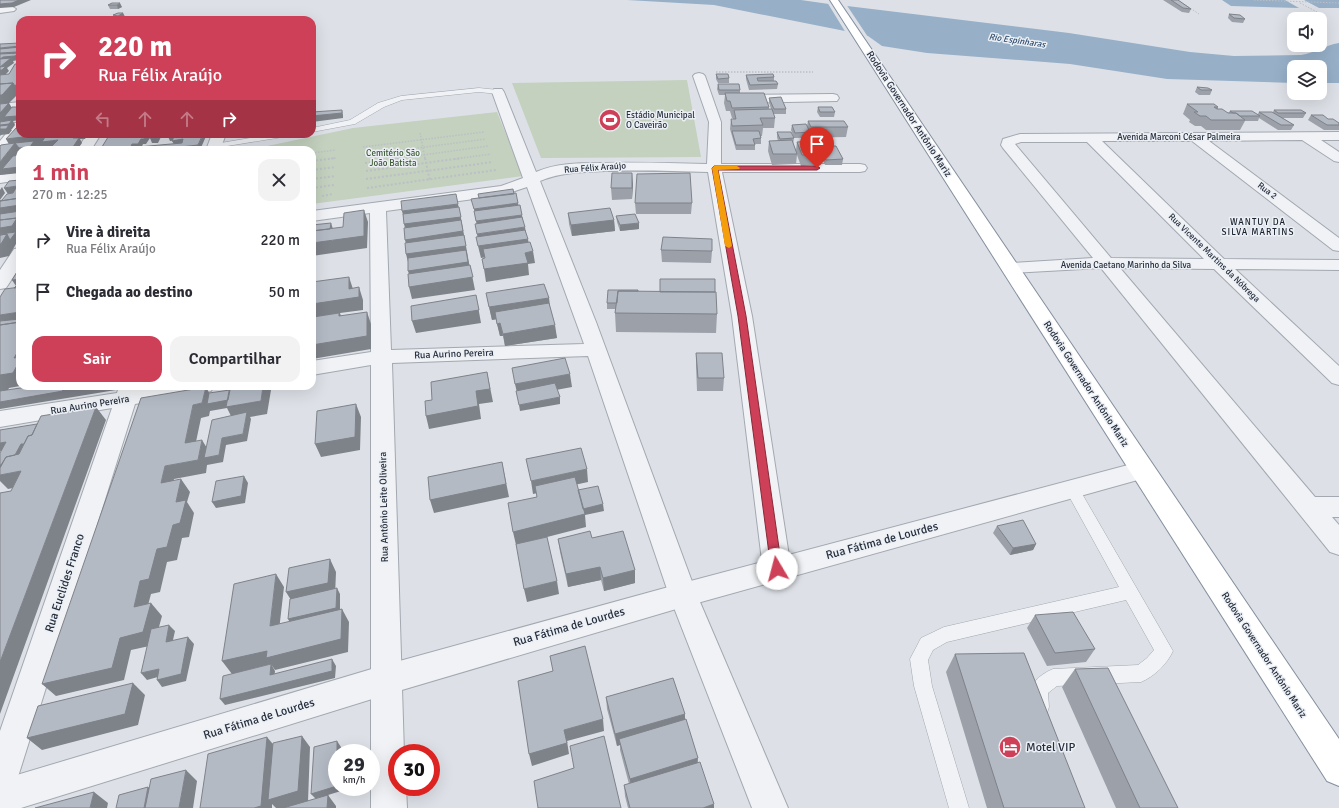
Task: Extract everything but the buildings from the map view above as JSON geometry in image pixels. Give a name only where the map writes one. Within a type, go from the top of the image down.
[{"type":"highway","name":"Rodovia Governador Antônio Mariz","points":[[834,0],[1339,769]]},
{"type":"street","points":[[0,10],[11,9]]},
{"type":"street","points":[[699,76],[715,122],[714,168],[742,316],[777,569]]},
{"type":"street","points":[[498,92],[596,350],[683,594],[770,808]]},
{"type":"street","points":[[707,99],[832,98]]},
{"type":"street","points":[[0,108],[16,104]]},
{"type":"street","points":[[0,149],[16,131]]},
{"type":"street","points":[[1305,136],[1339,158]]},
{"type":"street","name":"Avenida Marconi César Palmeira","points":[[1106,263],[1008,145],[1008,142],[1020,138],[1339,136]]},
{"type":"street","name":"Rua 2","points":[[1195,137],[1339,246]]},
{"type":"street","name":"Rua Vicente Martins da Nóbrega","points":[[1091,138],[1219,264],[1339,378]]},
{"type":"street","name":"Rua Félix Araújo","points":[[316,215],[373,197],[434,198],[503,190],[532,180],[548,172],[571,168],[630,166],[714,168],[860,168]]},
{"type":"street","points":[[0,179],[16,177]]},
{"type":"street","name":"Rua Antônio Leite Oliveira","points":[[373,197],[382,356],[385,680],[389,808]]},
{"type":"street","points":[[0,284],[14,258]]},
{"type":"street","points":[[1106,263],[1339,544]]},
{"type":"street","name":"Avenida Caetano Marinho da Silva","points":[[1010,268],[1106,263],[1339,265]]},
{"type":"street","name":"Rua Aurino Pereira","points":[[316,367],[382,356],[596,350]]},
{"type":"street","name":"Rua Aurino Pereira","points":[[0,419],[128,392],[153,390]]},
{"type":"street","name":"Rua Euclides Franco","points":[[0,780],[128,392]]},
{"type":"street","name":"Rua Fátima de Lourdes","points":[[0,797],[385,680],[683,594],[1142,470]]},
{"type":"street","points":[[1309,507],[1339,507]]},
{"type":"lane","points":[[316,129],[352,122],[381,105],[401,98],[479,90],[498,92]]},
{"type":"lane","points":[[216,143],[257,138]]},
{"type":"lane","points":[[1045,724],[1040,710],[1039,689],[1053,678],[1141,673],[1153,664],[1164,651],[1072,489]]},
{"type":"lane","points":[[959,808],[923,686],[919,659],[927,644],[944,635],[1108,596],[1131,592]]},
{"type":"path","points":[[1178,0],[1199,14]]},
{"type":"path","points":[[1254,0],[1339,3]]},
{"type":"path","points":[[1294,0],[1317,12]]},
{"type":"path","points":[[699,76],[712,72],[813,72]]},
{"type":"path","points":[[363,147],[484,132]]},
{"type":"path","points":[[420,133],[434,198]]},
{"type":"path","points":[[364,155],[486,139]]},
{"type":"path","points":[[365,162],[488,146]]},
{"type":"path","points":[[316,152],[336,150]]},
{"type":"path","points":[[366,171],[491,154]]},
{"type":"path","points":[[316,160],[336,158]]},
{"type":"path","points":[[366,179],[493,162]]},
{"type":"path","points":[[316,169],[335,167]]},
{"type":"path","points":[[373,197],[430,180],[496,170]]},
{"type":"path","points":[[316,178],[335,176]]},
{"type":"path","points":[[316,187],[334,185]]},
{"type":"green space","name":"Estádio Municipal O Caveirão","points":[[687,80],[701,157],[541,158],[512,83]]},
{"type":"green space","name":"Cemitério São João Batista","points":[[497,112],[523,176],[316,203],[316,146],[267,146],[305,138],[316,138],[316,136],[353,128]]},
{"type":"water","points":[[627,0],[801,0],[836,5],[855,33],[714,5]]},
{"type":"water","points":[[1222,0],[1285,0],[1299,8],[1231,6]]},
{"type":"water","points":[[1304,0],[1339,0],[1339,8],[1319,8]]},
{"type":"water","name":"Rio Espinharas","points":[[839,5],[1069,33],[1190,52],[1234,56],[1301,55],[1313,52],[1327,52],[1327,46],[1339,43],[1339,83],[1327,83],[1327,60],[1287,60],[1287,83],[1167,79],[1070,64],[927,53],[882,46],[868,36],[858,34]]},
{"type":"pier","points":[[827,2],[846,4],[870,40],[846,33]]},
{"type":"slow traffic","points":[[729,246],[714,168],[737,168]]},
{"type":"place","name":"Estádio Municipal O Caveirão","points":[[610,120]]},
{"type":"place","name":"Motel VIP","points":[[1010,747]]},
{"type":"district","name":"WANTUY DA SILVA MARTINS","points":[[1258,228]]},
{"type":"route","points":[[777,569],[742,316],[714,168],[817,168]]}]
